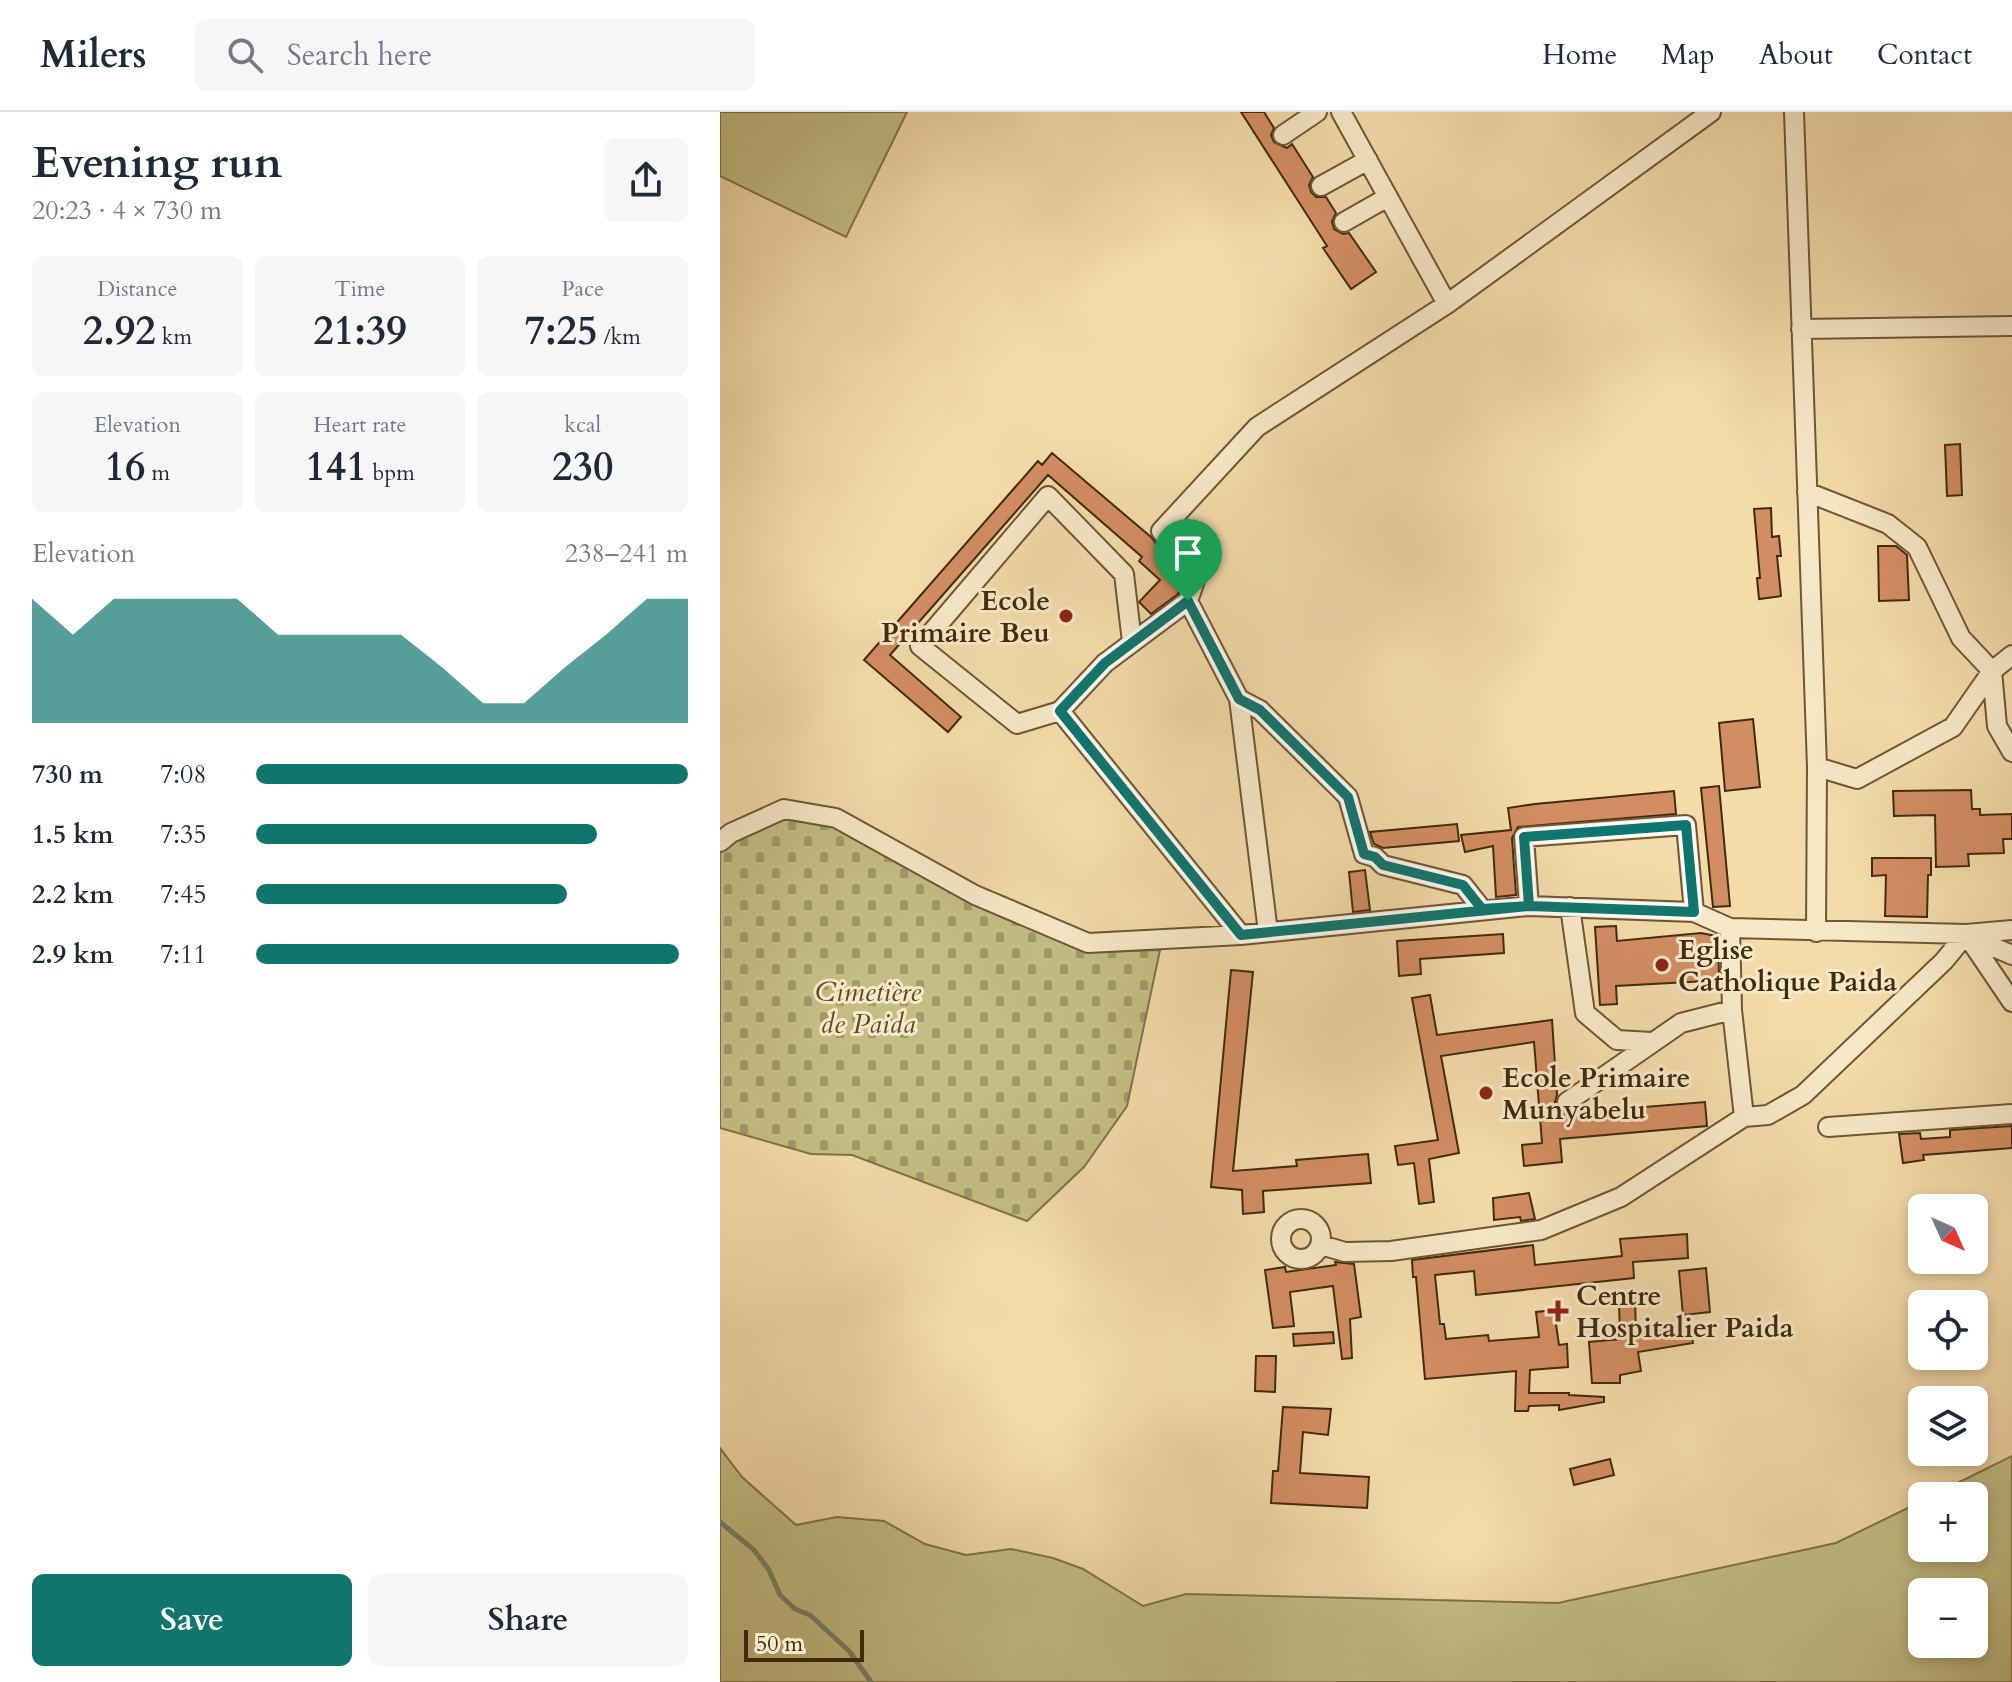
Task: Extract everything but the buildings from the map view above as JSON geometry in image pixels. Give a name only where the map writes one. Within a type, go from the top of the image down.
[{"type":"street","points":[[1283,135],[1317,112]]},
{"type":"street","points":[[1341,112],[1447,304]]},
{"type":"street","points":[[1132,642],[1124,574],[1048,496],[920,646],[1017,724],[1060,711],[1105,663],[1188,601],[1197,575],[1161,531],[1257,427],[1447,304],[1711,112]]},
{"type":"street","points":[[1794,112],[1817,767],[1816,932]]},
{"type":"street","points":[[1321,186],[1368,160]]},
{"type":"street","points":[[1344,222],[1388,197]]},
{"type":"street","points":[[1801,329],[2012,326]]},
{"type":"street","points":[[1807,492],[1888,524],[1917,547],[1961,638],[1992,671],[1997,726],[2012,752]]},
{"type":"street","points":[[1188,601],[1239,699],[1268,932]]},
{"type":"street","points":[[1817,767],[1857,779],[1953,727],[1992,671],[2012,655]]},
{"type":"street","points":[[1239,699],[1260,710],[1348,797],[1364,854],[1375,857],[1383,865],[1463,885],[1482,909]]},
{"type":"street","points":[[1060,711],[1241,935]]},
{"type":"street","points":[[724,833],[784,809],[836,818],[975,895],[1088,943],[1241,935],[1529,906],[1694,912],[1730,928],[1966,934],[2012,930]]},
{"type":"street","points":[[1529,906],[1524,837],[1686,825],[1694,912]]},
{"type":"street","points":[[1570,907],[1585,1013],[1617,1040],[1652,1042]]},
{"type":"street","points":[[1730,928],[1732,1010],[1744,1117]]},
{"type":"street","points":[[1966,934],[2012,955]]},
{"type":"street","points":[[1966,934],[2012,1002]]},
{"type":"street","points":[[1321,1245],[1345,1252],[1391,1251],[1541,1230],[1621,1197],[1744,1117],[1768,1115],[1803,1095],[1944,961],[1966,934]]},
{"type":"street","points":[[1567,1102],[1681,1023],[1732,1010]]},
{"type":"street","points":[[1828,1127],[2012,1114]]},
{"type":"green space","points":[[720,112],[907,112],[846,237],[720,176]]},
{"type":"green space","name":"Cimetière de Paida","points":[[796,814],[832,822],[1029,923],[1101,952],[1160,950],[1127,1106],[1084,1167],[1027,1221],[852,1155],[811,1154],[720,1128],[720,850],[761,824]]},
{"type":"green space","points":[[720,1448],[742,1477],[796,1525],[837,1517],[884,1521],[925,1544],[966,1555],[1011,1549],[1053,1558],[1083,1569],[1143,1606],[1186,1594],[1558,1603],[1836,1543],[1908,1508],[1908,1562],[1988,1562],[1988,1482],[1959,1482],[2012,1456],[2012,1682],[720,1682]]},
{"type":"waterway","points":[[720,1522],[754,1550],[769,1570],[780,1595],[795,1609],[810,1615],[849,1651],[871,1682]]},
{"type":"place","name":"Ecole Primaire Beu","points":[[1066,616]]},
{"type":"place","name":"Eglise Catholique Paida","points":[[1662,965]]},
{"type":"place","name":"Ecole Primaire Munyabelu","points":[[1486,1093]]},
{"type":"place","name":"Centre Hospitalier Paida","points":[[1558,1311]]},
{"type":"route","points":[[1188,601],[1105,663],[1060,711],[1241,935],[1529,906],[1524,837],[1686,825],[1694,912],[1529,906],[1482,909],[1463,885],[1383,865],[1375,857],[1364,854],[1348,797],[1260,710],[1239,699],[1188,601]]}]
